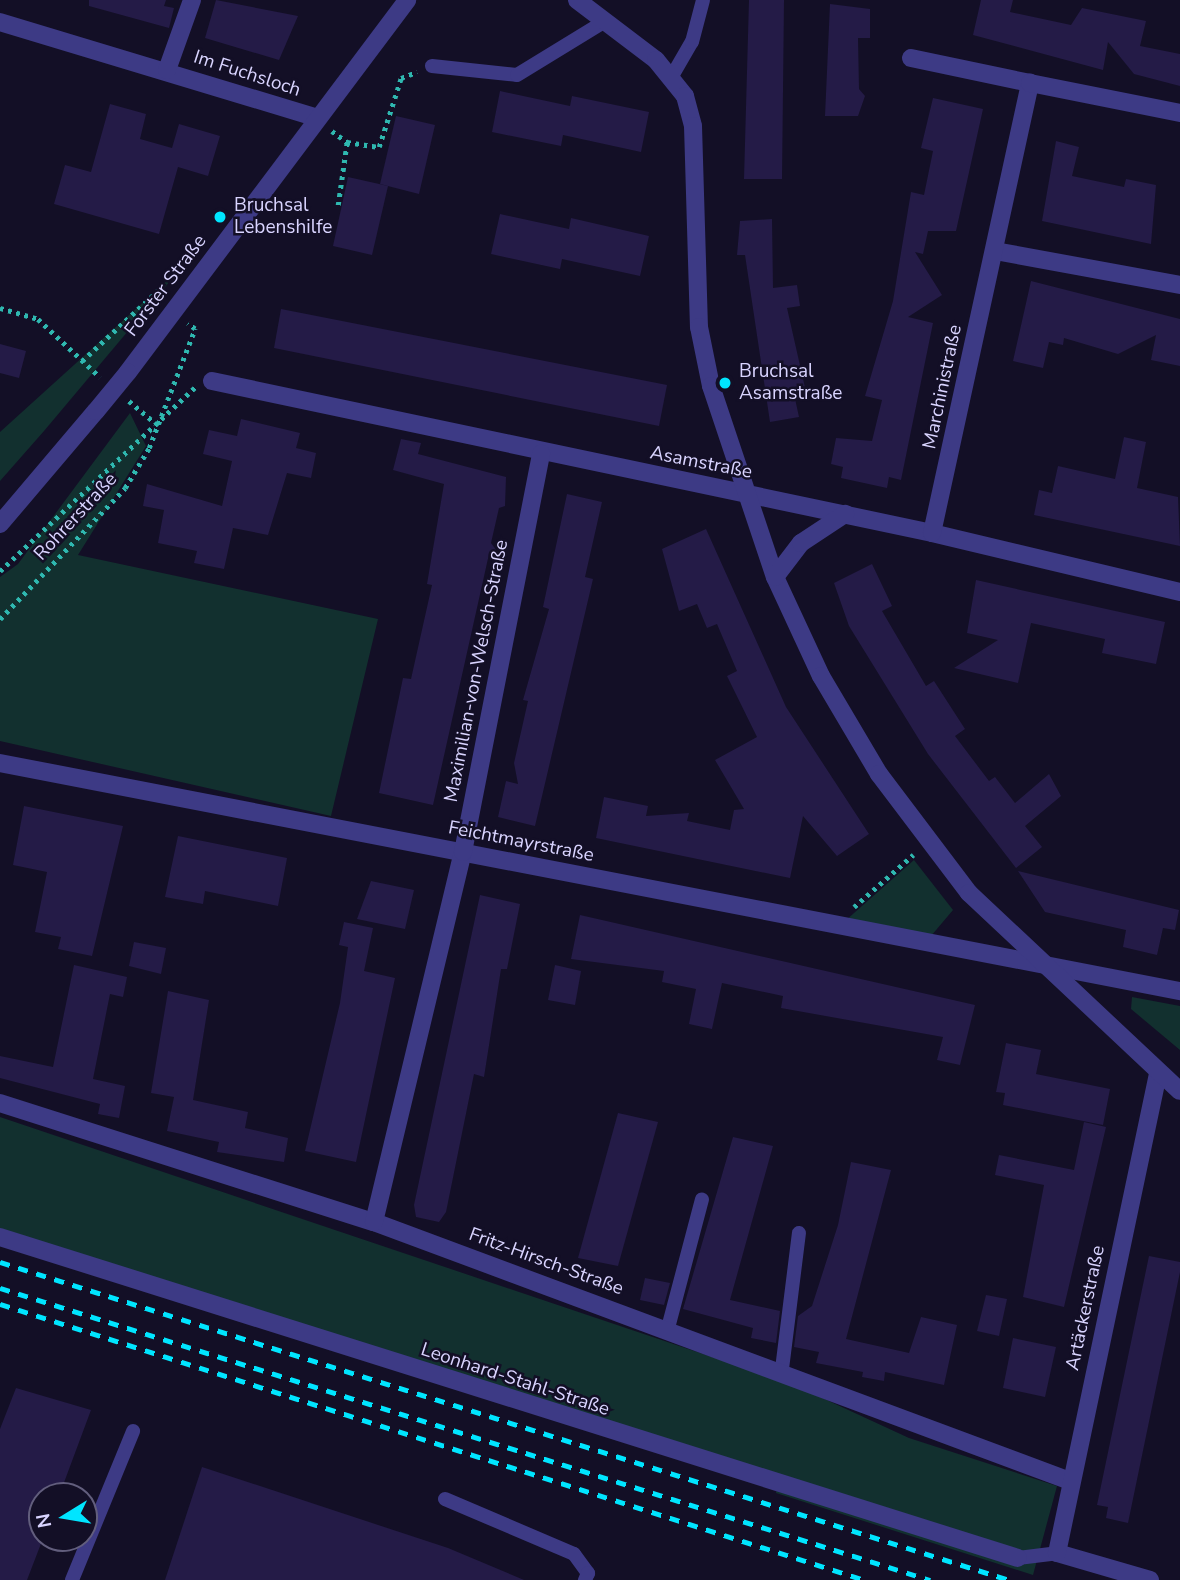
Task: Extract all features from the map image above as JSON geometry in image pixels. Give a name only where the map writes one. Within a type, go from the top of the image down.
[{"type":"street","name":"Im Fuchsloch","points":[[167,70],[192,0]]},
{"type":"street","name":"Forster Straße","points":[[0,524],[128,372],[315,117],[407,0]]},
{"type":"street","points":[[577,0],[671,76],[693,126],[699,327],[745,492],[775,577],[821,676],[927,843],[1035,962],[1180,1091]]},
{"type":"street","name":"Im Fuchsloch","points":[[0,22],[167,70],[315,117]]},
{"type":"street","points":[[911,58],[1180,113]]},
{"type":"street","name":"Marchinistraße","points":[[932,533],[1030,83]]},
{"type":"street","points":[[995,251],[1180,285]]},
{"type":"street","name":"Asamstraße","points":[[212,381],[541,454],[745,492],[1180,592]]},
{"type":"street","name":"Maximilian-von-Welsch-Straße","points":[[374,1222],[463,852],[541,454]]},
{"type":"street","points":[[775,577],[801,543],[845,514]]},
{"type":"street","name":"Feichtmayrstraße","points":[[0,763],[1180,991]]},
{"type":"street","name":"Artäckerstraße","points":[[1057,1553],[1158,1072]]},
{"type":"street","name":"Fritz-Hirsch-Straße","points":[[0,1103],[374,1222],[782,1369],[1070,1481]]},
{"type":"street","name":"Leonhard-Stahl-Straße","points":[[0,1237],[1018,1558]]},
{"type":"street","points":[[1057,1553],[1150,1580]]},
{"type":"lane","points":[[671,76],[692,42],[703,0]]},
{"type":"lane","points":[[432,66],[517,75],[605,21]]},
{"type":"lane","points":[[668,1328],[702,1199]]},
{"type":"lane","points":[[782,1369],[799,1233]]},
{"type":"lane","points":[[72,1580],[133,1431]]},
{"type":"lane","points":[[445,1499],[574,1553],[588,1573],[585,1580]]},
{"type":"lane","points":[[1018,1558],[1057,1553]]},
{"type":"path","points":[[338,205],[347,142],[379,147],[401,79],[432,66]]},
{"type":"path","points":[[0,308],[38,318],[82,361],[167,283]]},
{"type":"path","points":[[156,424],[195,329]]},
{"type":"path","points":[[0,570],[156,424],[189,389],[212,381]]},
{"type":"path","name":"Rohrerstraße","points":[[0,619],[125,488],[156,424]]},
{"type":"path","points":[[835,924],[927,843]]},
{"type":"green space","points":[[181,268],[44,431],[0,481],[0,432]]},
{"type":"green space","points":[[130,413],[146,446],[78,555],[378,619],[331,816],[0,741],[0,577],[18,564]]},
{"type":"green space","points":[[914,860],[953,910],[931,936],[845,921]]},
{"type":"green space","points":[[1132,997],[1180,1006],[1180,1050],[1131,1009]]},
{"type":"green space","points":[[0,1117],[792,1384],[909,1438],[1057,1486],[1033,1575],[776,1493],[778,1480],[0,1229]]},
{"type":"building","points":[[89,0],[166,0],[164,6],[174,8],[169,28],[89,6]]},
{"type":"building","points":[[216,0],[298,16],[279,60],[205,38]]},
{"type":"building","points":[[749,0],[784,0],[782,179],[744,179]]},
{"type":"building","points":[[981,0],[1013,0],[1010,12],[1071,25],[1082,8],[1146,21],[1140,46],[1180,54],[1180,86],[1134,74],[1108,42],[1103,70],[973,35]]},
{"type":"building","points":[[830,4],[870,9],[870,38],[858,38],[859,89],[865,96],[858,116],[825,116]]},
{"type":"building","points":[[500,91],[570,106],[572,96],[649,112],[641,152],[563,135],[561,146],[492,132]]},
{"type":"building","points":[[933,98],[983,109],[956,231],[928,231],[923,254],[915,252],[942,295],[908,317],[933,323],[901,480],[889,477],[887,488],[841,478],[843,467],[831,464],[836,438],[872,441],[882,400],[865,396],[893,301],[911,192],[924,195],[933,151],[921,148]]},
{"type":"building","points":[[110,104],[146,114],[140,139],[172,148],[179,124],[220,136],[208,176],[178,167],[159,234],[54,204],[65,165],[91,172]]},
{"type":"building","points":[[396,116],[435,125],[419,194],[380,184]]},
{"type":"building","points":[[1056,141],[1079,147],[1072,176],[1124,187],[1126,179],[1156,185],[1151,244],[1042,221]]},
{"type":"building","points":[[348,177],[388,186],[372,255],[333,246]]},
{"type":"building","points":[[500,214],[569,229],[571,218],[649,236],[640,276],[562,259],[560,269],[491,254]]},
{"type":"building","points":[[772,219],[773,288],[797,285],[800,306],[787,308],[806,392],[794,394],[799,417],[770,422],[745,255],[737,255],[740,221]]},
{"type":"building","points":[[1031,281],[1180,319],[1180,366],[1151,360],[1156,335],[1118,354],[1064,338],[1063,345],[1049,342],[1043,368],[1013,361]]},
{"type":"building","points":[[281,309],[667,385],[659,426],[274,348]]},
{"type":"building","points":[[0,344],[26,351],[19,378],[0,373]]},
{"type":"building","points":[[241,419],[300,433],[296,448],[316,453],[311,478],[287,473],[268,535],[233,528],[224,569],[194,563],[197,551],[158,543],[164,510],[143,506],[147,484],[222,506],[232,461],[203,454],[209,430],[237,436]]},
{"type":"building","points":[[1124,437],[1146,442],[1137,488],[1178,497],[1180,546],[1034,515],[1039,490],[1052,493],[1058,466],[1115,479]]},
{"type":"building","points":[[401,439],[421,443],[418,454],[506,477],[505,506],[499,508],[491,543],[497,551],[489,554],[433,805],[379,793],[403,678],[411,679],[432,585],[427,584],[444,484],[393,470]]},
{"type":"building","points":[[567,494],[602,502],[585,577],[593,579],[535,826],[498,817],[506,781],[518,784],[514,763],[528,701],[523,700],[549,609],[543,607]]},
{"type":"building","points":[[706,529],[786,707],[869,834],[837,856],[803,816],[790,878],[596,838],[604,797],[648,806],[646,816],[689,813],[687,821],[730,830],[734,810],[744,809],[715,760],[757,737],[727,676],[737,671],[717,624],[707,628],[697,604],[679,611],[662,549]]},
{"type":"building","points":[[872,564],[892,606],[882,611],[926,686],[934,681],[965,729],[955,736],[989,781],[995,777],[1015,803],[1049,774],[1061,796],[1025,826],[1042,847],[1016,868],[928,754],[849,626],[834,583]]},
{"type":"building","points":[[976,580],[1165,622],[1156,664],[1102,653],[1105,639],[1031,623],[1018,683],[954,668],[998,640],[967,633]]},
{"type":"building","points":[[24,806],[123,826],[92,956],[58,949],[61,937],[35,932],[47,872],[13,865]]},
{"type":"building","points":[[178,836],[287,858],[278,906],[205,891],[203,904],[165,897]]},
{"type":"building","points":[[1018,871],[1179,910],[1175,930],[1163,928],[1157,955],[1123,947],[1126,930],[1045,912]]},
{"type":"building","points":[[371,881],[414,890],[405,929],[357,919]]},
{"type":"building","points":[[480,895],[520,904],[507,969],[501,969],[484,1077],[474,1074],[446,1212],[439,1222],[416,1217],[414,1205]]},
{"type":"building","points":[[580,915],[975,1005],[960,1065],[937,1060],[943,1037],[781,1008],[783,996],[722,983],[712,1029],[689,1024],[696,989],[662,982],[664,971],[571,959]]},
{"type":"building","points":[[344,922],[373,928],[364,971],[395,978],[356,1162],[305,1151],[340,1003],[348,947],[339,945]]},
{"type":"building","points":[[134,942],[166,948],[161,974],[129,966]]},
{"type":"building","points":[[74,965],[127,977],[123,997],[110,994],[93,1079],[125,1086],[119,1118],[98,1114],[100,1104],[0,1078],[0,1056],[53,1067]]},
{"type":"building","points":[[555,965],[581,971],[575,1005],[548,1000]]},
{"type":"building","points":[[168,991],[209,1000],[193,1100],[248,1112],[245,1128],[288,1138],[284,1162],[217,1152],[219,1142],[167,1131],[174,1097],[151,1093]]},
{"type":"building","points":[[1006,1043],[1041,1050],[1036,1074],[1110,1089],[1103,1125],[1003,1105],[1005,1093],[996,1092]]},
{"type":"building","points":[[618,1113],[658,1122],[618,1266],[578,1258]]},
{"type":"building","points":[[1084,1122],[1106,1127],[1064,1307],[1023,1297],[1044,1185],[995,1175],[999,1155],[1074,1170]]},
{"type":"building","points":[[733,1137],[773,1146],[730,1300],[780,1311],[776,1343],[751,1338],[753,1328],[683,1309]]},
{"type":"building","points":[[851,1162],[891,1170],[846,1339],[909,1353],[921,1317],[957,1325],[944,1385],[885,1372],[884,1381],[862,1377],[863,1372],[816,1363],[819,1352],[794,1347],[798,1316],[812,1306],[838,1225]]},
{"type":"building","points":[[1149,1256],[1180,1262],[1180,1272],[1128,1523],[1106,1518],[1108,1507],[1097,1505]]},
{"type":"building","points":[[645,1278],[670,1283],[664,1305],[640,1300]]},
{"type":"building","points":[[986,1295],[1007,1299],[999,1336],[977,1331]]},
{"type":"building","points":[[1013,1338],[1056,1347],[1045,1397],[1003,1388]]},
{"type":"building","points":[[16,1388],[91,1410],[64,1482],[28,1482],[28,1552],[38,1552],[27,1580],[0,1580],[0,1429]]},
{"type":"building","points":[[202,1467],[448,1548],[524,1580],[165,1580]]},
{"type":"railway","points":[[0,1262],[1009,1580]]},
{"type":"railway","points":[[0,1288],[930,1580]]},
{"type":"railway","points":[[0,1304],[865,1580]]},
{"type":"place","name":"Bruchsal Lebenshilfe","points":[[220,217]]},
{"type":"place","name":"Bruchsal Asamstraße","points":[[725,383]]}]
